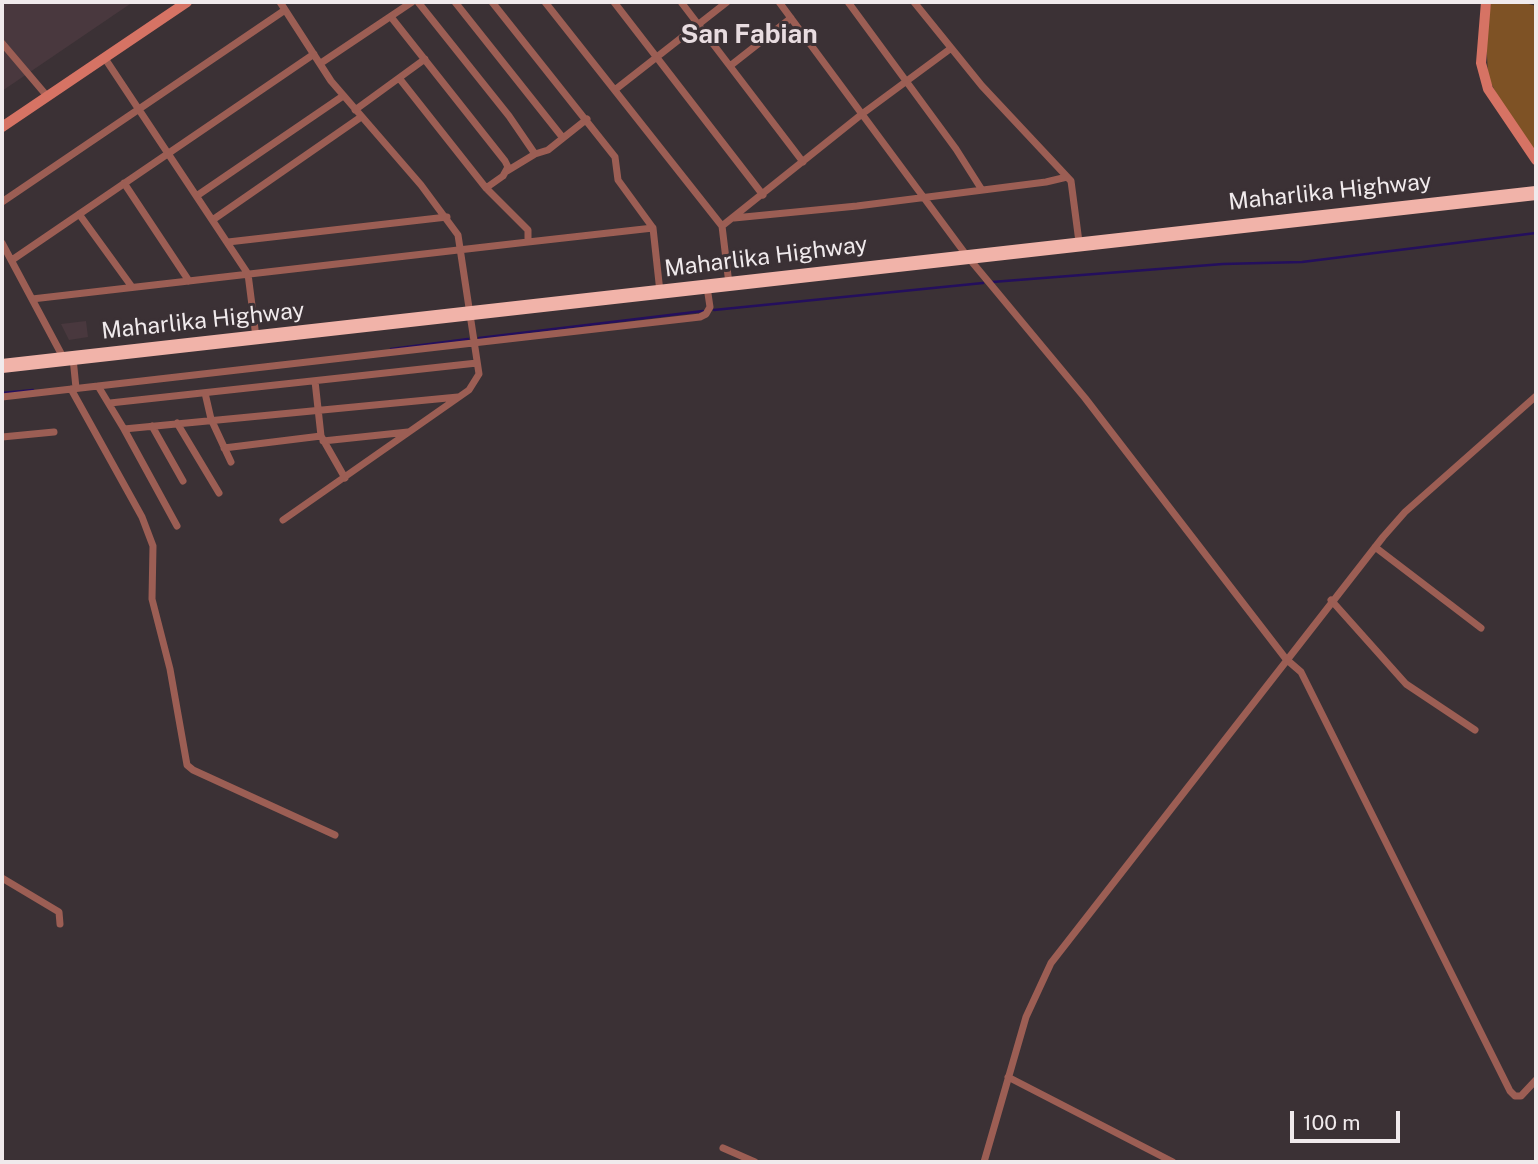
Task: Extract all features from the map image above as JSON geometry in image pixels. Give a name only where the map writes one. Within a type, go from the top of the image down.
[{"type":"highway","name":"Maharlika Highway","points":[[2,366],[707,287],[1079,242],[1536,193]]},
{"type":"main road","points":[[2,127],[187,2]]},
{"type":"main road","points":[[1486,2],[1481,63],[1488,89],[1536,160]]},
{"type":"street","points":[[280,2],[343,96],[447,217],[461,248],[468,314],[477,363],[476,381],[458,397],[284,520]]},
{"type":"street","points":[[321,63],[412,2]]},
{"type":"street","points":[[418,2],[509,116],[535,154]]},
{"type":"street","points":[[455,2],[563,138]]},
{"type":"street","points":[[492,2],[615,157],[615,174],[620,184],[653,228],[660,292]]},
{"type":"street","points":[[545,2],[722,226],[729,284]]},
{"type":"street","points":[[614,2],[763,195]]},
{"type":"street","points":[[681,2],[803,162]]},
{"type":"street","points":[[616,89],[727,2]]},
{"type":"street","points":[[779,2],[967,256],[1085,398],[1286,659],[1301,672],[1314,695],[1327,730],[1510,1091],[1515,1096],[1521,1096],[1536,1080]]},
{"type":"street","points":[[848,2],[982,190]]},
{"type":"street","points":[[914,2],[950,50],[1067,177],[1074,189],[1079,242]]},
{"type":"street","points":[[2,202],[285,10]]},
{"type":"street","points":[[391,17],[505,161],[507,171]]},
{"type":"street","points":[[730,66],[791,18]]},
{"type":"street","points":[[2,43],[47,96]]},
{"type":"street","points":[[722,226],[862,114],[950,50]]},
{"type":"street","points":[[12,260],[314,54]]},
{"type":"street","points":[[104,57],[214,219],[248,275],[257,338]]},
{"type":"street","points":[[355,110],[425,59]]},
{"type":"street","points":[[399,78],[486,188],[528,230],[528,242]]},
{"type":"street","points":[[198,195],[343,96]]},
{"type":"street","points":[[214,219],[361,117]]},
{"type":"street","points":[[486,188],[507,171],[535,154],[548,150],[587,119]]},
{"type":"street","points":[[734,218],[828,210],[1046,183],[1067,177]]},
{"type":"street","points":[[124,183],[189,281]]},
{"type":"street","points":[[79,214],[132,288]]},
{"type":"street","points":[[228,242],[447,217]]},
{"type":"street","points":[[32,299],[653,228]]},
{"type":"street","points":[[2,243],[69,359],[73,389],[142,517],[153,547],[152,599],[170,669],[187,765],[193,771],[335,835]]},
{"type":"street","points":[[2,397],[700,317],[706,314],[710,307],[707,287]]},
{"type":"street","points":[[110,403],[477,363]]},
{"type":"street","points":[[315,381],[322,438],[345,478]]},
{"type":"street","points":[[98,386],[177,526]]},
{"type":"street","points":[[205,393],[211,419],[231,462]]},
{"type":"street","points":[[984,1162],[1036,991],[1051,963],[1374,547],[1405,512],[1536,396]]},
{"type":"street","points":[[124,429],[318,408],[458,397]]},
{"type":"street","points":[[177,423],[219,493]]},
{"type":"street","points":[[152,426],[183,481]]},
{"type":"street","points":[[2,437],[54,432]]},
{"type":"street","points":[[224,448],[409,432]]},
{"type":"street","points":[[1374,547],[1481,628]]},
{"type":"street","points":[[1331,600],[1406,684],[1475,730]]},
{"type":"street","points":[[2,878],[59,912],[60,925]]},
{"type":"street","points":[[1008,1077],[1173,1162]]},
{"type":"street","points":[[723,1148],[755,1162]]},
{"type":"shaded area","points":[[2,2],[133,2],[2,91]]},
{"type":"shaded area","points":[[1491,2],[1521,2],[1536,6],[1536,155],[1502,105],[1488,77],[1486,33]]},
{"type":"shaded area","points":[[86,321],[88,337],[69,340],[61,324]]},
{"type":"waterway","points":[[992,282],[1223,264],[1302,262],[1536,233]]},
{"type":"waterway","points":[[714,310],[983,283]]},
{"type":"waterway","points":[[479,338],[703,311]]},
{"type":"waterway","points":[[391,349],[468,339]]},
{"type":"waterway","points":[[2,393],[33,390]]},
{"type":"district","name":"San Fabian","points":[[749,35]]}]
